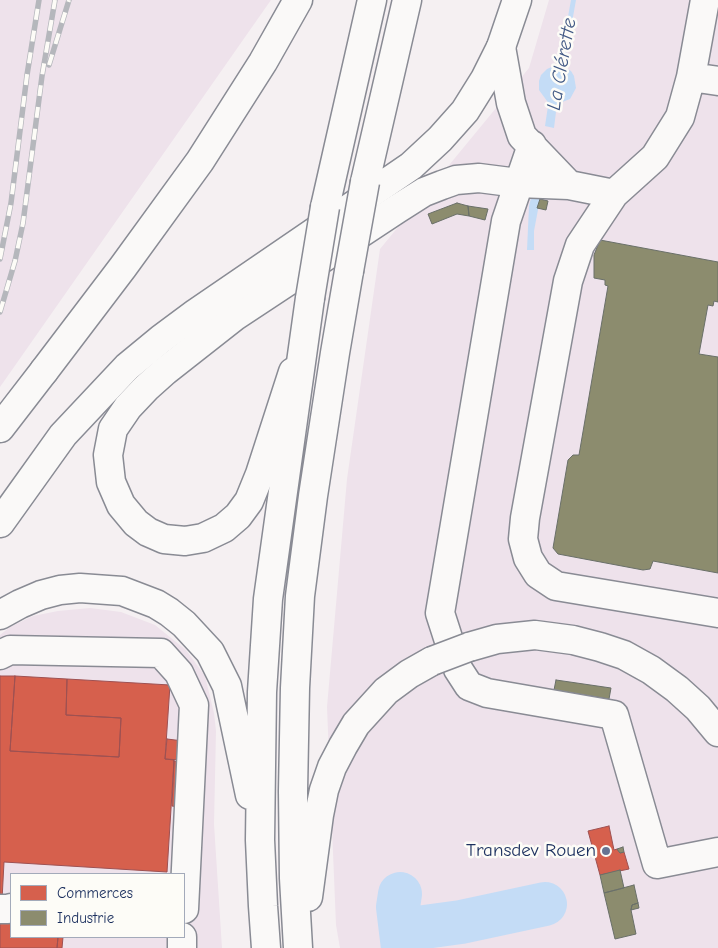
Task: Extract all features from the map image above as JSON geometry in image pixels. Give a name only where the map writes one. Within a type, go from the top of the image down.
[{"type":"main road","points":[[0,428],[123,267],[200,161],[263,62],[298,0]]},
{"type":"main road","points":[[266,948],[262,906],[260,840],[262,692],[268,599],[303,342],[325,207],[372,0]]},
{"type":"main road","points":[[299,948],[294,878],[293,791],[295,688],[300,596],[313,496],[349,271],[366,182],[407,0]]},
{"type":"main road","points":[[0,523],[63,435],[128,367],[196,313],[411,166],[440,139],[465,111],[485,79],[501,47],[518,0]]},
{"type":"main road","points":[[705,0],[691,77],[680,118],[655,157],[614,194],[580,245],[568,281],[525,518],[523,539],[528,558],[538,574],[556,586],[718,613]]},
{"type":"main road","points":[[501,47],[511,103],[522,136],[569,185]]},
{"type":"main road","points":[[691,77],[718,81]]},
{"type":"main road","points":[[532,145],[506,221],[440,613],[447,640],[458,669],[469,686],[487,693],[614,715],[657,864],[718,852]]},
{"type":"main road","points":[[303,342],[250,501],[238,516],[224,528],[203,538],[186,541],[164,539],[148,532],[136,523],[121,506],[111,482],[108,455],[114,429],[128,407],[146,388],[235,316],[424,192],[456,180],[479,178],[518,183],[569,185],[614,194]]},
{"type":"main road","points":[[0,615],[41,595],[60,590],[80,588],[122,591],[162,608],[184,624],[210,652],[227,686],[260,840]]},
{"type":"main road","points":[[299,948],[319,815],[324,790],[332,767],[356,724],[369,708],[394,686],[432,661],[497,639],[536,635],[573,640],[624,655],[651,670],[677,689],[698,708],[718,732]]},
{"type":"main road","points":[[0,655],[10,650],[160,653],[179,673],[194,705],[185,889]]},
{"type":"shaded area","points":[[0,0],[271,0],[0,387]]},
{"type":"shaded area","points":[[549,0],[718,0],[718,948],[340,948],[336,925],[327,707],[347,479],[380,249],[529,68]]},
{"type":"shaded area","points":[[90,608],[121,612],[155,625],[186,650],[205,676],[214,713],[216,731],[214,824],[222,948],[0,948],[0,635],[10,627],[33,616]]},
{"type":"water","points":[[571,0],[576,0],[564,67],[571,71],[574,76],[576,88],[570,99],[557,104],[554,128],[545,126],[548,106],[547,101],[539,90],[539,81],[541,75],[547,69],[559,66]]},
{"type":"water","points":[[531,198],[540,199],[534,231],[534,250],[527,250],[529,206]]},
{"type":"building: Commerces","points":[[0,676],[15,676],[10,751],[119,757],[121,718],[66,715],[67,679],[170,685],[165,759],[174,761],[167,872],[4,862],[2,900],[0,900]]},
{"type":"building: Commerces","points":[[15,676],[67,679],[66,715],[121,718],[119,757],[10,751]]},
{"type":"building: Commerces","points":[[167,739],[183,741],[182,760],[165,759]]},
{"type":"building: Commerces","points":[[174,761],[180,762],[178,807],[172,806]]},
{"type":"building: Commerces","name":"Transdev Rouen","points":[[609,826],[614,850],[617,849],[620,853],[624,852],[629,869],[600,875],[588,831]]},
{"type":"building: Commerces","points":[[0,921],[10,922],[10,938],[58,938],[57,948],[0,948]]},
{"type":"building: Commerces","points":[[58,938],[63,938],[62,948],[57,948]]},
{"type":"building: Industrie","points":[[540,199],[548,201],[546,210],[537,208]]},
{"type":"building: Industrie","points":[[457,203],[468,206],[469,216],[457,214],[432,224],[428,214]]},
{"type":"building: Industrie","points":[[468,206],[488,209],[485,220],[469,216]]},
{"type":"building: Industrie","points":[[600,240],[718,262],[718,302],[714,301],[713,306],[708,305],[699,354],[718,357],[718,573],[653,561],[650,569],[643,570],[558,554],[553,548],[568,460],[573,455],[579,455],[608,286],[605,285],[605,280],[594,278],[594,255]]},
{"type":"building: Industrie","points":[[556,680],[611,688],[609,699],[554,690]]},
{"type":"building: Industrie","points":[[623,847],[624,852],[620,853],[617,849]]},
{"type":"building: Industrie","points":[[620,870],[624,888],[604,893],[600,875]]},
{"type":"building: Industrie","points":[[634,885],[638,903],[632,905],[631,910],[636,934],[615,939],[604,893]]},
{"type":"building: Industrie","points":[[638,903],[639,908],[631,910],[632,905]]},
{"type":"waterway","name":"La Clérette","points":[[400,894],[398,907],[403,948]]},
{"type":"waterway","points":[[402,930],[461,922],[545,904]]},
{"type":"railway","points":[[0,259],[11,203],[27,75],[39,0]]},
{"type":"railway","points":[[0,312],[15,261],[23,223],[42,76],[55,0]]},
{"type":"railway","points":[[49,65],[69,0]]},
{"type":"place","name":"Transdev Rouen","points":[[606,851]]}]
